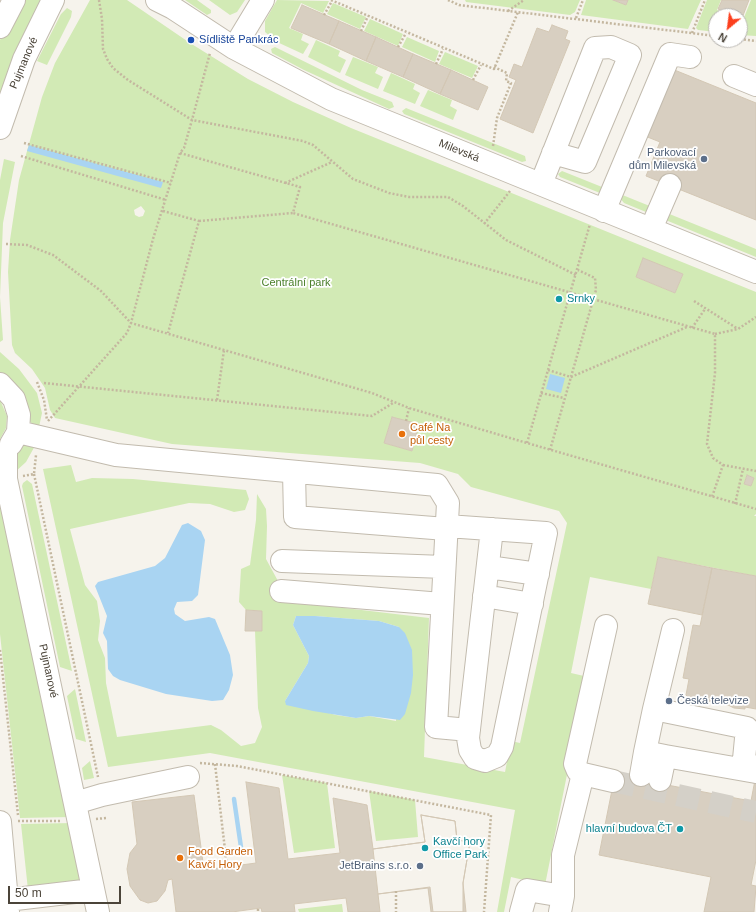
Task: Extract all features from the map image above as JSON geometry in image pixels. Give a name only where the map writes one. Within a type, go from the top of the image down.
[{"type":"street","points":[[0,27],[14,0]]},
{"type":"street","name":"Pujmanové","points":[[0,128],[24,59],[53,0]]},
{"type":"street","points":[[234,48],[263,0]]},
{"type":"street","name":"Milevská","points":[[164,3],[234,48],[331,99],[541,184],[598,216],[651,229],[756,272]]},
{"type":"street","points":[[541,184],[553,153],[595,48],[610,47],[630,55],[585,162],[553,153]]},
{"type":"street","points":[[598,216],[670,54],[690,57]]},
{"type":"street","points":[[734,76],[756,85]]},
{"type":"street","points":[[651,229],[670,185]]},
{"type":"street","points":[[0,384],[14,399],[19,415],[18,432],[3,455]]},
{"type":"street","points":[[18,432],[116,455],[437,485],[448,503],[436,727],[469,730]]},
{"type":"street","name":"Pujmanové","points":[[3,455],[6,479],[92,890],[98,912]]},
{"type":"street","points":[[294,472],[295,516],[447,528],[492,529],[546,533],[502,747],[497,756],[485,762],[474,758],[470,750],[468,738],[492,529]]},
{"type":"street","points":[[282,561],[444,567]]},
{"type":"street","points":[[488,567],[538,574]]},
{"type":"street","points":[[281,591],[442,604]]},
{"type":"street","points":[[484,596],[532,604]]},
{"type":"street","points":[[606,626],[575,764],[578,771],[583,774],[613,781]]},
{"type":"street","points":[[651,778],[655,754],[654,709],[673,630]]},
{"type":"street","points":[[654,709],[747,728],[744,758],[756,772]]},
{"type":"street","points":[[655,754],[756,772]]},
{"type":"street","points":[[76,811],[102,795],[191,770]]},
{"type":"street","points":[[521,912],[527,890],[561,904],[563,855],[583,774]]},
{"type":"street","points":[[13,823],[7,906],[41,904],[92,890]]},
{"type":"path","points":[[99,0],[102,19],[103,49],[106,59],[112,68],[128,80],[192,120],[303,140],[313,145],[332,162],[361,183],[389,193],[409,197],[448,197],[455,200],[506,240],[576,275]]},
{"type":"path","points":[[324,15],[331,0],[494,70],[518,12]]},
{"type":"path","points":[[448,0],[459,5],[708,35]]},
{"type":"path","points":[[459,5],[461,0]]},
{"type":"path","points":[[507,11],[524,0]]},
{"type":"path","points":[[576,18],[583,0]]},
{"type":"path","points":[[692,33],[705,0]]},
{"type":"path","points":[[361,31],[368,16]]},
{"type":"path","points":[[398,47],[406,33]]},
{"type":"path","points":[[436,64],[443,49]]},
{"type":"path","points":[[37,382],[44,400],[47,422],[127,333],[180,153],[184,148],[210,53]]},
{"type":"path","points":[[473,80],[481,65]]},
{"type":"path","points":[[489,162],[495,140],[497,118],[511,83],[506,81],[509,74],[494,67]]},
{"type":"path","points":[[24,143],[171,183]]},
{"type":"path","points":[[180,153],[300,187],[293,213]]},
{"type":"path","points":[[21,156],[166,200]]},
{"type":"path","points":[[285,183],[332,162]]},
{"type":"path","points":[[484,224],[512,190]]},
{"type":"path","points":[[163,211],[199,221],[293,213],[571,294],[715,334],[738,329],[756,316]]},
{"type":"path","points":[[527,443],[576,275],[598,216]]},
{"type":"path","points":[[168,333],[199,221]]},
{"type":"path","points":[[6,244],[27,245],[52,255],[101,291],[131,323],[372,393],[393,403],[550,450],[756,509]]},
{"type":"path","points":[[550,450],[596,290],[595,278],[578,270]]},
{"type":"path","points":[[694,301],[738,329]]},
{"type":"path","points":[[692,328],[705,309]]},
{"type":"path","points":[[548,370],[571,377],[687,327]]},
{"type":"path","points":[[715,334],[715,373],[707,444],[713,458],[723,465],[756,471]]},
{"type":"path","points":[[217,400],[224,350]]},
{"type":"path","points":[[44,383],[372,416],[393,403]]},
{"type":"path","points":[[541,393],[564,398]]},
{"type":"path","points":[[406,421],[410,408]]},
{"type":"path","points":[[38,450],[34,474],[100,784]]},
{"type":"path","points":[[712,497],[723,465]]},
{"type":"path","points":[[736,504],[743,469]]},
{"type":"path","points":[[21,476],[34,474]]},
{"type":"path","points":[[0,650],[13,823],[76,811]]},
{"type":"path","points":[[191,770],[215,764],[237,766],[491,814],[484,912]]},
{"type":"path","points":[[215,764],[227,867]]},
{"type":"path","points":[[396,891],[396,912]]},
{"type":"green space","points":[[21,0],[48,0],[0,105],[0,40]]},
{"type":"green space","name":"Centrální park","points":[[90,0],[127,0],[190,43],[248,79],[293,102],[351,128],[756,292],[756,514],[754,516],[756,516],[756,576],[658,557],[651,589],[590,577],[571,673],[584,676],[586,679],[545,885],[511,877],[504,912],[497,912],[515,810],[210,753],[108,767],[43,469],[71,465],[76,482],[92,478],[133,479],[246,490],[249,499],[245,510],[234,512],[210,504],[189,503],[70,529],[85,585],[97,601],[100,621],[98,640],[105,658],[106,683],[117,737],[211,725],[221,730],[241,746],[255,743],[262,727],[258,708],[255,631],[262,631],[262,611],[246,610],[239,602],[241,569],[250,565],[256,520],[257,494],[266,509],[266,559],[278,581],[277,600],[429,618],[424,757],[505,772],[511,741],[520,743],[567,523],[559,511],[471,487],[458,474],[420,463],[172,444],[55,418],[50,410],[45,388],[32,369],[15,353],[12,345],[8,272],[10,240],[19,180],[42,97],[55,63]],"holes":[[[141,206],[145,211],[143,216],[139,217],[135,215],[134,210]],[[643,259],[683,274],[675,293],[636,277]],[[392,417],[419,425],[412,451],[384,443]],[[747,475],[754,478],[751,486],[744,484]],[[296,616],[379,621],[399,627],[396,721],[369,716],[356,718],[336,715],[285,701],[308,663],[309,656],[293,625]]]},
{"type":"green space","points":[[185,0],[197,0],[211,10],[211,13],[207,15]]},
{"type":"green space","points":[[209,0],[245,0],[237,12],[230,15]]},
{"type":"green space","points":[[277,0],[329,1],[323,13],[301,3],[289,28],[303,34],[301,40],[309,44],[303,54],[277,42],[265,32],[265,21]]},
{"type":"green space","points":[[465,0],[580,0],[575,12],[570,15],[466,2]]},
{"type":"green space","points":[[586,0],[613,0],[626,5],[628,0],[701,0],[688,29],[581,15]]},
{"type":"green space","points":[[707,0],[721,0],[718,8],[708,8],[708,31],[698,30],[696,28]]},
{"type":"green space","points":[[751,0],[756,0],[756,36],[748,36],[748,8]]},
{"type":"green space","points":[[333,3],[366,17],[360,29],[327,14]]},
{"type":"green space","points":[[67,8],[72,11],[71,17],[47,65],[37,61],[61,14]]},
{"type":"green space","points":[[370,19],[403,34],[398,46],[364,31]]},
{"type":"green space","points":[[407,37],[439,51],[435,62],[402,47]]},
{"type":"green space","points":[[316,40],[340,51],[338,56],[346,60],[340,73],[308,57]]},
{"type":"green space","points":[[275,47],[362,90],[392,102],[394,107],[389,109],[304,70],[272,53],[271,49]]},
{"type":"green space","points":[[445,52],[478,66],[472,78],[439,64]]},
{"type":"green space","points":[[353,57],[378,67],[375,73],[383,77],[378,89],[345,75]]},
{"type":"green space","points":[[391,73],[415,84],[413,89],[420,93],[415,104],[383,91]]},
{"type":"green space","points":[[428,90],[452,100],[450,106],[457,110],[453,120],[420,106]]},
{"type":"green space","points":[[406,108],[525,156],[526,161],[522,162],[404,114],[402,111]]},
{"type":"green space","points":[[4,159],[15,162],[3,223],[0,297],[0,180]]},
{"type":"green space","points":[[562,171],[604,188],[600,193],[560,177],[558,174]]},
{"type":"green space","points":[[620,194],[756,249],[756,257],[624,203],[620,198]]},
{"type":"green space","points":[[0,297],[3,340],[0,342]]},
{"type":"green space","points":[[0,352],[19,369],[37,393],[42,413],[39,427],[33,425],[28,419],[0,373]]},
{"type":"green space","points":[[0,400],[7,416],[6,428],[0,439]]},
{"type":"green space","points":[[36,444],[26,462],[14,473],[12,461],[21,445]]},
{"type":"green space","points":[[27,480],[32,484],[72,671],[60,667],[22,486]]},
{"type":"green space","points":[[0,484],[72,817],[20,818],[0,634]]},
{"type":"green space","points":[[75,689],[86,742],[76,739],[67,696]]},
{"type":"green space","points":[[90,761],[94,778],[84,780],[82,768]]},
{"type":"green space","points":[[282,775],[327,783],[335,848],[294,853]]},
{"type":"green space","points":[[369,791],[415,800],[418,837],[376,841]]},
{"type":"green space","points":[[73,823],[85,879],[28,890],[21,824]]},
{"type":"green space","points":[[342,904],[343,912],[299,912],[298,909]]},
{"type":"water","points":[[29,145],[163,182],[161,188],[27,151]]},
{"type":"water","points":[[550,374],[565,378],[561,393],[546,389]]},
{"type":"water","points":[[188,523],[201,531],[205,540],[198,595],[192,601],[177,602],[174,609],[175,614],[185,621],[209,617],[215,619],[230,655],[233,675],[229,690],[223,700],[212,701],[166,694],[120,680],[113,676],[108,669],[107,641],[103,633],[107,616],[95,586],[98,582],[155,566],[165,558],[182,525]]},
{"type":"water","points":[[296,616],[379,621],[399,627],[405,633],[412,650],[413,675],[411,693],[405,714],[400,720],[369,716],[356,718],[286,705],[285,701],[308,663],[309,656],[293,625]]},
{"type":"building","points":[[613,0],[628,0],[626,5]]},
{"type":"building","points":[[722,0],[749,0],[746,8],[718,8]]},
{"type":"building","points":[[302,5],[339,21],[329,44],[291,28]]},
{"type":"building","points":[[339,21],[376,37],[366,61],[329,44]]},
{"type":"building","points":[[552,25],[568,31],[565,39],[570,41],[533,133],[500,119],[516,80],[509,77],[514,64],[522,67],[537,28],[549,32]]},
{"type":"building","points":[[376,37],[413,54],[403,77],[366,61]]},
{"type":"building","points":[[413,54],[451,70],[440,94],[403,77]]},
{"type":"building","name":"Parkovací dům Milevská","points":[[672,69],[756,103],[756,220],[646,176],[660,142],[645,136]]},
{"type":"building","points":[[451,70],[488,87],[478,110],[440,94]]},
{"type":"building","points":[[643,258],[683,274],[675,293],[636,277]]},
{"type":"building","name":"Café Na půl cesty","points":[[392,417],[419,424],[412,451],[384,443]]},
{"type":"building","points":[[747,475],[754,478],[751,486],[744,484]]},
{"type":"building","points":[[658,557],[712,568],[702,615],[648,604]]},
{"type":"building","points":[[712,568],[756,576],[756,709],[745,707],[745,709],[734,708],[728,705],[688,697],[686,695],[689,679],[683,678],[693,625],[700,626]]},
{"type":"building","points":[[246,610],[262,611],[262,631],[245,631]]},
{"type":"building","name":"hlavní budova ČT","points":[[615,775],[756,802],[756,860],[751,885],[756,886],[754,912],[704,912],[711,877],[599,855]]},
{"type":"building","points":[[755,780],[756,781],[756,802],[751,801]]},
{"type":"building","name":"Kavčí hory Office Park","points":[[246,782],[279,788],[288,859],[340,853],[333,798],[367,805],[373,849],[425,842],[421,815],[455,821],[457,840],[470,842],[463,883],[466,912],[433,912],[430,887],[378,894],[380,912],[348,912],[346,898],[294,904],[295,912],[262,912],[261,908],[232,912],[176,912],[172,879],[168,880],[165,891],[157,901],[148,903],[140,900],[130,886],[127,869],[130,853],[137,844],[132,802],[194,795],[204,870],[256,863]]},
{"type":"building","name":"JetBrains s.r.o.","points":[[421,815],[455,821],[457,840],[470,842],[463,883],[463,912],[431,912],[428,888],[378,894],[373,849],[425,842]]},
{"type":"waterway","points":[[234,799],[242,854]]},
{"type":"tunnel","points":[[613,781],[756,812]]},
{"type":"place","name":"Sídliště Pankrác","points":[[191,40]]},
{"type":"place","name":"Parkovací dům Milevská","points":[[704,159]]},
{"type":"place","name":"Srnky","points":[[559,299]]},
{"type":"place","name":"Café Na půl cesty","points":[[402,434]]},
{"type":"place","name":"Česká televize","points":[[669,701]]},
{"type":"place","name":"hlavní budova ČT","points":[[680,829]]},
{"type":"place","name":"Kavčí hory Office Park","points":[[425,848]]},
{"type":"place","name":"Food Garden Kavčí Hory","points":[[180,858]]},
{"type":"place","name":"JetBrains s.r.o.","points":[[420,866]]}]
